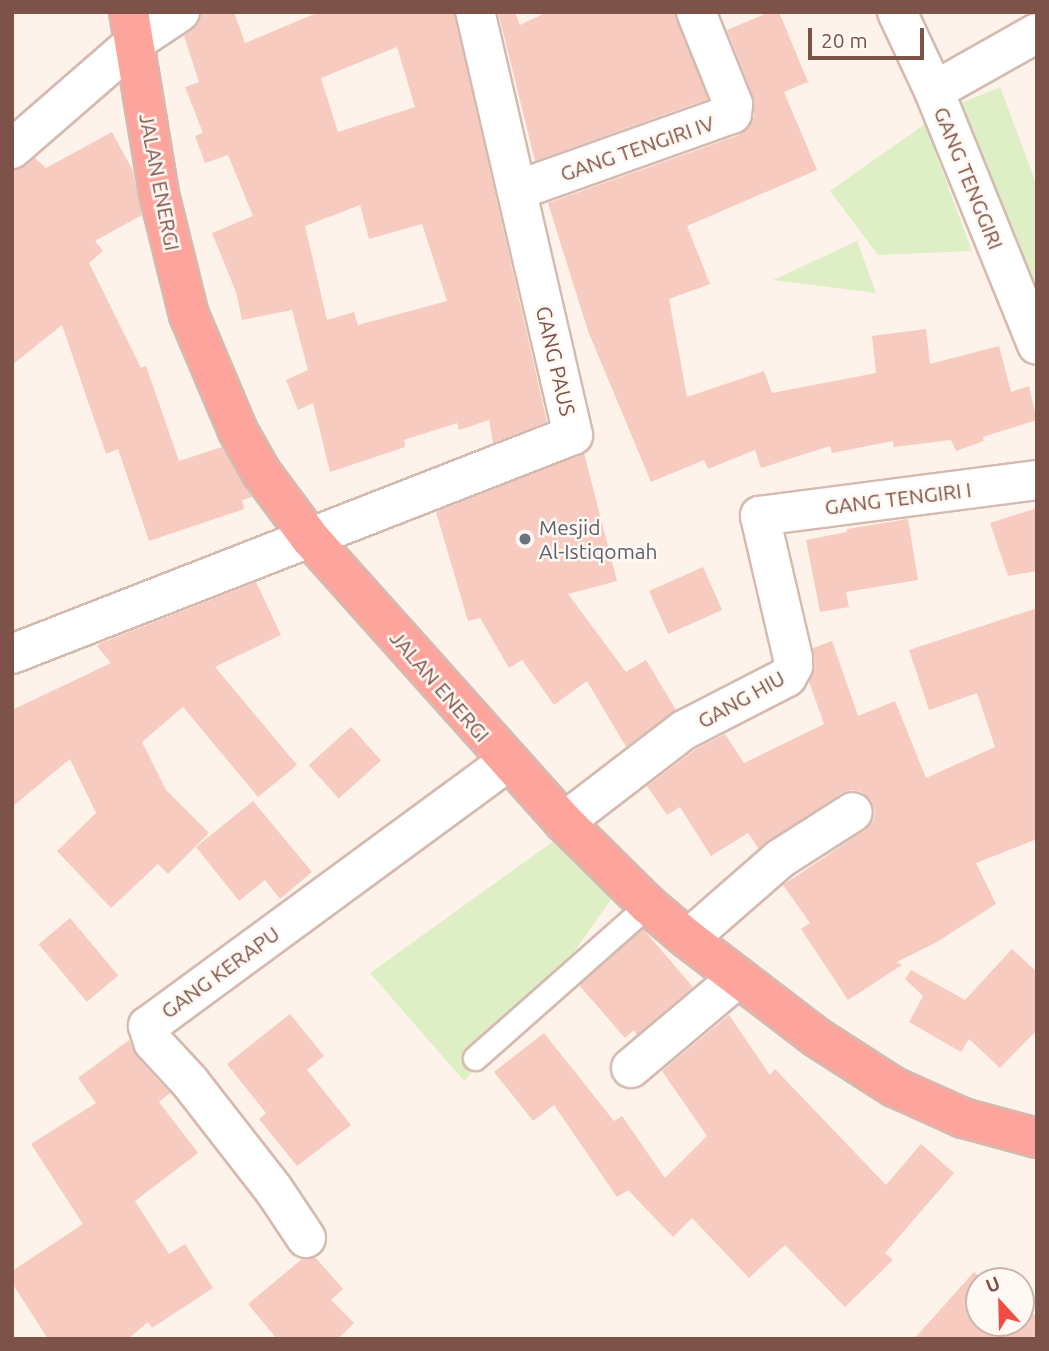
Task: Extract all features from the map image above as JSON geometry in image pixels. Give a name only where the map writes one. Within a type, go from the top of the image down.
[{"type":"highway","name":"JALAN ENERGI","points":[[132,27],[159,194],[189,316],[238,430],[261,472],[310,538],[507,762],[648,905],[688,939],[826,1044],[894,1087],[963,1118],[1037,1138]]},
{"type":"street","points":[[12,149],[132,27],[180,12]]},
{"type":"street","name":"GANG PAUS","points":[[310,538],[573,435],[475,12]]},
{"type":"street","name":"GANG TENGIRI IV","points":[[518,190],[732,114],[733,104],[696,12]]},
{"type":"street","name":"GANG TENGGIRI","points":[[897,12],[934,91],[1037,345]]},
{"type":"street","points":[[934,91],[1037,33]]},
{"type":"street","name":"GANG TENGIRI I","points":[[760,516],[1037,480]]},
{"type":"street","name":"GANG HIU","points":[[564,822],[684,730],[787,677],[793,666],[793,658],[760,516]]},
{"type":"street","points":[[12,654],[310,538]]},
{"type":"street","name":"GANG KERAPU","points":[[306,1238],[274,1191],[190,1082],[153,1042],[148,1026],[507,762]]},
{"type":"street","points":[[688,939],[781,858],[853,812]]},
{"type":"street","points":[[631,1068],[738,978]]},
{"type":"lane","points":[[475,1058],[648,905]]},
{"type":"green space","points":[[1000,87],[1037,186],[1037,297],[954,106]]},
{"type":"green space","points":[[925,124],[972,251],[878,255],[830,191]]},
{"type":"green space","points":[[857,241],[876,293],[773,280]]},
{"type":"green space","points":[[568,831],[617,891],[548,989],[464,1081],[370,973]]},
{"type":"building","points":[[202,12],[234,12],[245,43],[319,12],[454,12],[547,422],[493,443],[489,420],[459,430],[457,423],[404,440],[405,447],[330,472],[313,403],[298,410],[286,380],[308,370],[292,310],[242,320],[236,292],[212,233],[253,216],[228,155],[205,163],[195,136],[203,133],[185,87],[199,82],[184,36],[199,22]],"holes":[[[397,47],[415,107],[338,132],[321,78]],[[360,205],[369,239],[422,224],[447,301],[358,325],[354,312],[327,320],[305,226]]]},
{"type":"building","points":[[498,12],[515,12],[520,25],[547,12],[675,12],[708,99],[535,161]]},
{"type":"building","points":[[770,12],[779,12],[808,82],[784,92],[817,170],[687,226],[710,284],[669,299],[687,397],[764,371],[772,393],[876,373],[872,336],[926,329],[930,364],[999,346],[1011,392],[1029,386],[1037,420],[983,437],[984,441],[956,451],[951,440],[894,447],[893,441],[832,453],[830,446],[761,468],[755,450],[708,469],[704,460],[651,482],[588,331],[548,203],[739,135],[749,128],[754,116],[753,96],[727,30]]},
{"type":"building","points":[[112,132],[133,171],[142,215],[95,241],[103,251],[89,263],[141,368],[146,366],[179,461],[222,447],[252,497],[242,500],[244,509],[149,541],[118,449],[106,454],[62,325],[12,365],[12,170],[26,166],[35,158],[46,168]]},
{"type":"building","points":[[584,453],[617,581],[568,594],[626,672],[646,660],[676,710],[626,747],[587,681],[554,705],[522,660],[509,668],[480,618],[468,621],[436,512]]},
{"type":"building","points":[[1037,508],[1037,571],[1008,576],[990,523]]},
{"type":"building","points":[[908,519],[918,580],[846,592],[849,607],[820,612],[806,540],[847,532],[847,529]]},
{"type":"building","points":[[703,567],[722,610],[668,634],[649,591]]},
{"type":"building","points":[[256,582],[281,635],[215,667],[297,765],[258,797],[183,707],[142,742],[166,790],[209,833],[168,874],[158,864],[111,908],[57,851],[96,813],[70,759],[12,807],[12,710],[111,663],[97,646],[101,643]]},
{"type":"building","points":[[1037,608],[1037,839],[976,863],[996,904],[937,942],[897,962],[902,965],[848,1000],[801,929],[810,923],[783,885],[865,830],[873,821],[875,812],[871,800],[862,792],[851,790],[842,793],[759,849],[748,833],[711,856],[680,807],[667,815],[647,786],[696,749],[725,734],[744,763],[824,724],[809,682],[815,667],[813,648],[832,641],[858,716],[895,701],[926,778],[995,747],[977,693],[929,710],[909,650]]},
{"type":"building","points":[[351,727],[381,760],[339,799],[309,765]]},
{"type":"building","points":[[253,801],[312,872],[280,899],[265,880],[239,901],[196,847]]},
{"type":"building","points":[[70,918],[118,975],[87,1002],[39,944]]},
{"type":"building","points":[[643,929],[693,987],[637,1035],[634,1030],[625,1038],[579,985]]},
{"type":"building","points":[[1012,949],[1037,972],[1037,1030],[1000,1068],[969,1039],[961,1052],[909,1022],[923,996],[905,979],[911,970],[965,1000]]},
{"type":"building","points":[[290,1014],[324,1056],[307,1070],[351,1125],[297,1166],[259,1119],[266,1113],[227,1064]]},
{"type":"building","points":[[729,1015],[770,1075],[775,1069],[886,1185],[921,1144],[954,1173],[885,1253],[893,1260],[845,1307],[785,1245],[749,1278],[692,1218],[673,1237],[628,1190],[617,1197],[554,1105],[533,1121],[494,1072],[544,1033],[614,1121],[622,1116],[665,1178],[707,1136],[662,1071]]},
{"type":"building","points":[[129,1040],[137,1057],[170,1093],[159,1102],[198,1153],[135,1201],[169,1254],[185,1244],[213,1288],[152,1328],[148,1322],[128,1339],[48,1339],[12,1283],[12,1271],[83,1224],[31,1144],[96,1103],[78,1078]]},
{"type":"building","points":[[315,1257],[343,1289],[331,1300],[354,1323],[338,1339],[277,1339],[248,1304],[302,1259]]},
{"type":"building","points":[[965,1282],[965,1337],[1035,1337],[1035,1315],[1037,1316],[1037,1339],[914,1339]]},
{"type":"place","name":"Mesjid Al-Istiqomah","points":[[525,539]]}]
